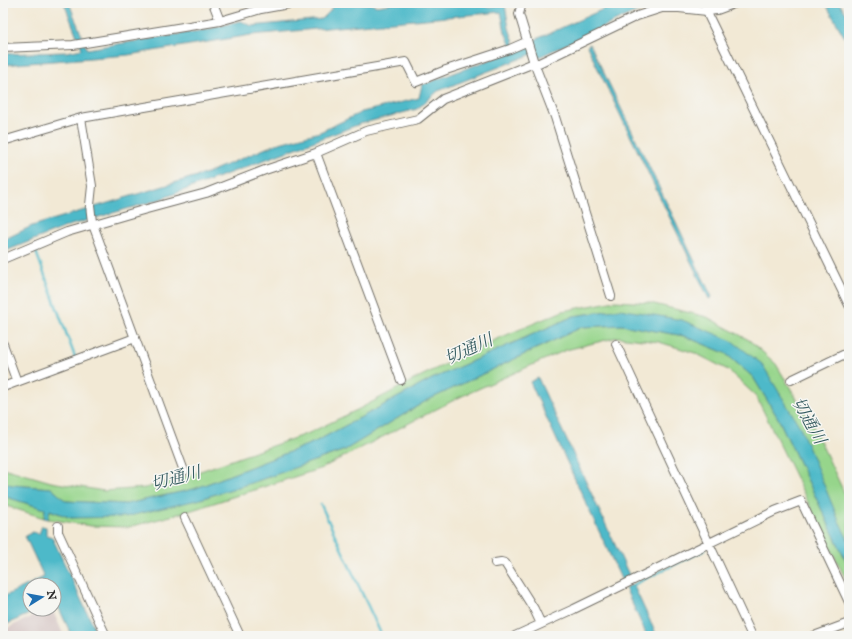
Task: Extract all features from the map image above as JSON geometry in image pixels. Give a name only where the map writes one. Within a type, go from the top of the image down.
[{"type":"street","points":[[213,3],[220,21]]},
{"type":"street","points":[[3,48],[82,44],[220,21],[261,8],[294,3]]},
{"type":"street","points":[[522,3],[519,14],[527,44],[555,117],[611,296]]},
{"type":"street","points":[[533,59],[539,63],[637,16],[662,8],[706,7],[717,10],[736,3]]},
{"type":"street","points":[[706,7],[849,305]]},
{"type":"street","points":[[3,141],[81,118],[406,62],[416,82],[446,70],[527,44]]},
{"type":"street","points":[[3,259],[68,232],[206,193],[265,170],[316,153],[366,131],[418,119],[443,99],[533,59]]},
{"type":"street","points":[[81,118],[92,186],[90,205],[93,224],[184,471]]},
{"type":"street","points":[[316,153],[401,380]]},
{"type":"street","points":[[3,387],[135,338]]},
{"type":"street","points":[[3,344],[17,382]]},
{"type":"street","points":[[616,344],[752,636]]},
{"type":"street","points":[[791,380],[849,352]]},
{"type":"street","points":[[518,635],[775,511],[801,501],[849,602]]},
{"type":"street","points":[[185,518],[240,636]]},
{"type":"street","points":[[58,526],[58,532],[106,636]]},
{"type":"street","points":[[495,563],[505,563],[534,609],[541,624]]},
{"type":"street","points":[[814,636],[849,623]]},
{"type":"shaded area","points":[[31,617],[56,617],[64,636],[3,636],[3,630]]},
{"type":"green space","points":[[615,301],[650,303],[707,317],[749,340],[776,364],[813,426],[849,503],[849,542],[762,364],[620,309],[574,316],[432,379],[315,442],[194,489],[126,504],[66,501],[51,488],[12,485],[3,482],[3,468],[51,482],[104,491],[145,488],[189,475],[309,433],[497,339],[563,311]]},
{"type":"green space","points":[[622,325],[684,336],[725,353],[753,377],[778,418],[849,567],[849,586],[756,396],[728,370],[695,353],[659,342],[618,337],[566,350],[460,397],[322,468],[186,512],[129,527],[91,526],[48,519],[49,510],[71,518],[197,500],[257,481],[345,450],[426,401],[582,327]]},
{"type":"green space","points":[[3,496],[45,509],[44,518],[3,505]]},
{"type":"water","points":[[64,3],[69,3],[87,49],[205,30],[241,21],[252,26],[322,19],[330,11],[334,3],[340,3],[341,5],[369,3],[377,6],[395,3],[486,3],[487,7],[505,5],[509,28],[516,49],[524,49],[532,46],[532,41],[617,3],[671,3],[660,4],[637,11],[539,57],[535,53],[438,91],[417,109],[360,124],[158,200],[71,225],[3,252],[3,240],[32,226],[207,173],[276,144],[320,132],[362,112],[419,98],[422,85],[513,51],[505,32],[501,12],[251,35],[128,55],[3,65],[3,54],[67,52],[82,49]]},
{"type":"water","points":[[825,3],[839,3],[849,17],[849,45]]},
{"type":"water","points":[[590,44],[712,297],[709,299],[587,46]]},
{"type":"water","points":[[620,309],[682,320],[732,341],[762,364],[800,427],[849,542],[849,567],[778,418],[753,377],[725,353],[684,336],[622,325],[582,327],[426,401],[345,450],[257,481],[197,500],[125,517],[71,518],[50,510],[48,519],[44,518],[45,509],[3,496],[3,482],[12,485],[51,488],[66,501],[126,504],[194,489],[315,442],[432,379],[574,316]]},
{"type":"water","points":[[538,378],[630,577],[622,581],[530,382]]},
{"type":"water","points":[[42,526],[46,527],[46,535],[52,537],[98,636],[72,636],[62,615],[62,577],[44,577],[25,536],[33,532],[39,534]]},
{"type":"water","points":[[633,584],[657,636],[647,636],[625,588]]},
{"type":"water","points":[[22,588],[23,617],[3,626],[3,597]]},
{"type":"waterway","points":[[35,249],[75,357]]},
{"type":"waterway","points":[[321,505],[382,636]]},
{"type":"waterway","points":[[633,585],[705,550]]},
{"type":"water label","name":"切通川","points":[[469,350]]},
{"type":"water label","name":"切通川","points":[[808,421]]},
{"type":"water label","name":"切通川","points":[[176,479]]}]
